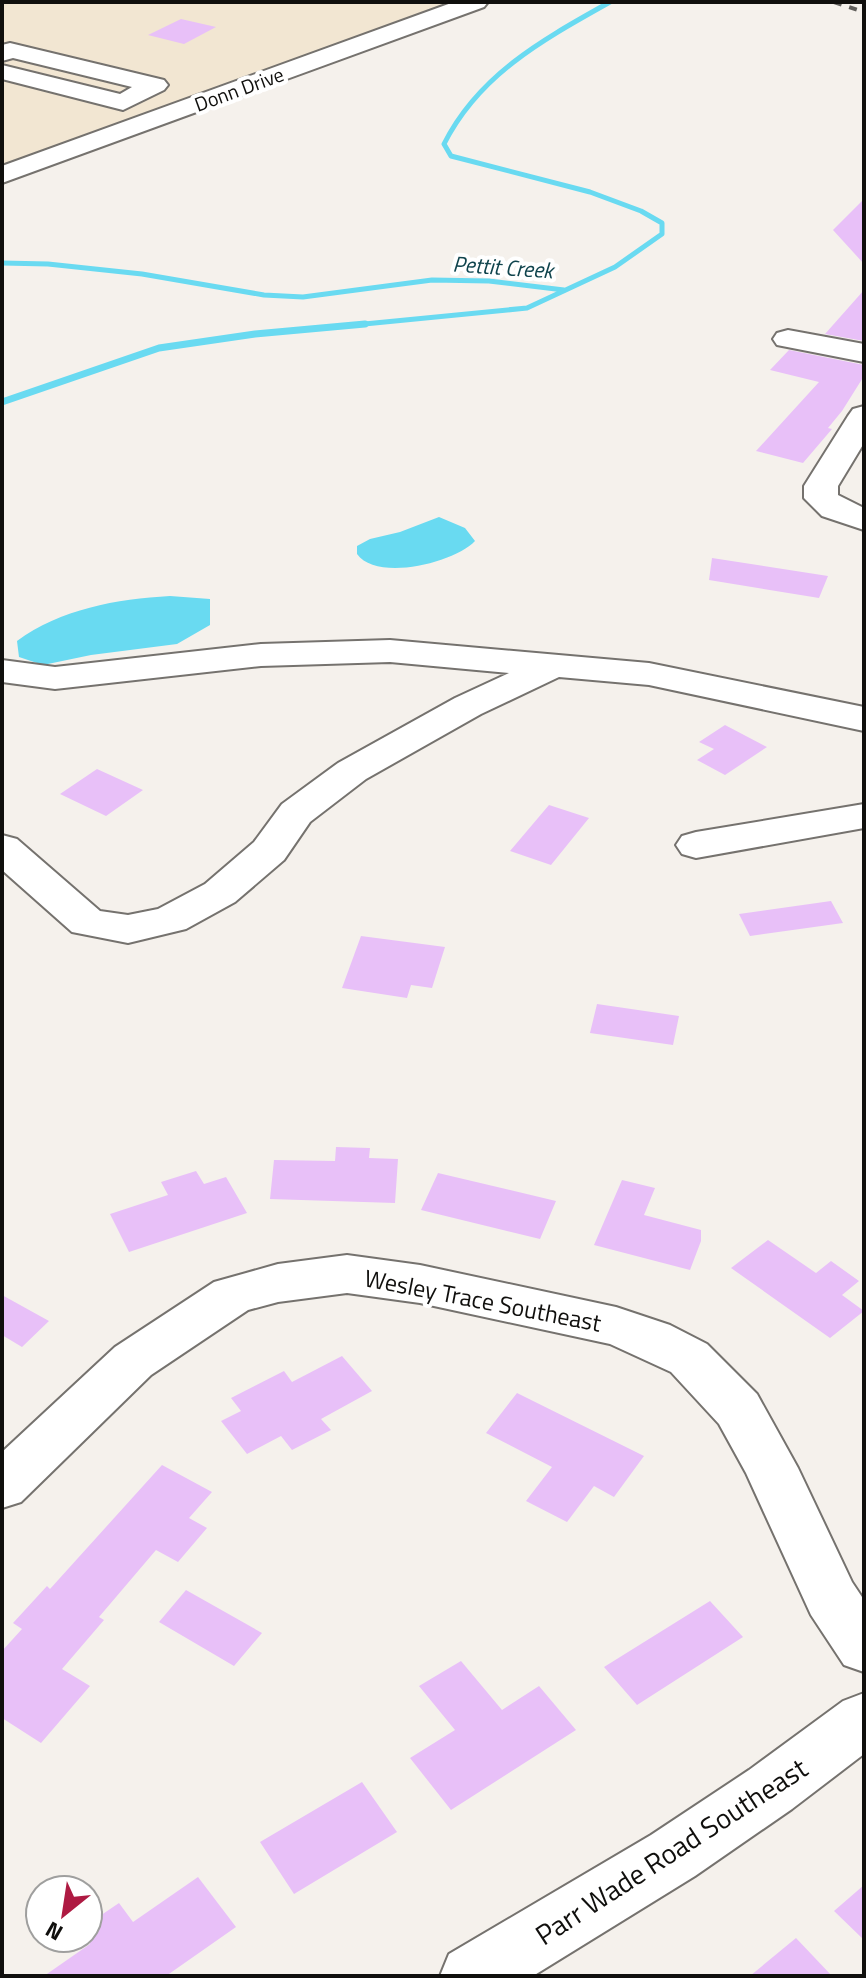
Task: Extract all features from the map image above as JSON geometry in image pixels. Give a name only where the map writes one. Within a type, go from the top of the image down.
[{"type":"street","name":"Donn Drive","points":[[2,175],[476,2]]},
{"type":"street","points":[[2,54],[10,50],[155,85],[123,102],[2,72]]},
{"type":"street","points":[[66,90],[56,95],[52,118],[86,145]]},
{"type":"street","points":[[788,339],[864,353]]},
{"type":"street","points":[[864,416],[821,486],[821,498],[834,509],[864,520]]},
{"type":"street","points":[[2,671],[55,678],[261,655],[390,651],[649,674],[864,719]]},
{"type":"street","points":[[2,848],[87,922],[128,929],[171,919],[220,893],[269,851],[296,813],[352,771],[468,706],[553,666]]},
{"type":"street","points":[[696,845],[864,816]]},
{"type":"street","name":"Wesley Trace Southeast","points":[[2,1486],[133,1361],[232,1295],[278,1283],[347,1274],[420,1284],[616,1326],[652,1339],[689,1358],[738,1409],[771,1468],[831,1598],[864,1647]]},
{"type":"street","name":"Parr Wade Road Southeast","points":[[472,1976],[649,1872],[760,1798],[864,1719]]},
{"type":"shaded area","points":[[2,2],[476,2],[2,175]]},
{"type":"water","points":[[439,517],[465,528],[475,541],[465,549],[434,562],[398,568],[381,567],[357,554],[357,546],[370,539],[400,532]]},
{"type":"water","points":[[170,596],[210,599],[210,625],[177,644],[91,655],[43,665],[19,657],[17,641],[70,613],[110,603]]},
{"type":"building","points":[[181,19],[216,27],[184,44],[148,35]]},
{"type":"building","points":[[864,199],[864,264],[833,230]]},
{"type":"building","points":[[864,290],[864,341],[825,334]]},
{"type":"building","points":[[789,350],[864,365],[864,376],[828,428],[832,429],[803,463],[756,451],[819,382],[770,370]]},
{"type":"building","points":[[712,558],[828,576],[819,598],[709,580]]},
{"type":"building","points":[[725,725],[767,747],[725,775],[697,760],[714,749],[699,742]]},
{"type":"building","points":[[97,769],[143,790],[106,816],[60,794]]},
{"type":"building","points":[[549,805],[589,818],[551,865],[510,851]]},
{"type":"building","points":[[831,901],[843,923],[750,936],[739,914]]},
{"type":"building","points":[[361,936],[445,947],[432,988],[411,985],[407,998],[342,988]]},
{"type":"building","points":[[597,1004],[679,1016],[673,1045],[590,1033]]},
{"type":"building","points":[[336,1147],[370,1148],[369,1158],[398,1159],[395,1203],[270,1199],[274,1160],[335,1161]]},
{"type":"building","points":[[196,1171],[204,1184],[226,1177],[247,1213],[129,1252],[110,1214],[168,1195],[161,1182]]},
{"type":"building","points":[[438,1173],[556,1201],[540,1239],[421,1210]]},
{"type":"building","points":[[622,1180],[655,1188],[644,1215],[701,1230],[701,1241],[690,1270],[594,1245]]},
{"type":"building","points":[[768,1240],[816,1273],[831,1261],[859,1281],[842,1295],[864,1311],[830,1338],[731,1268]]},
{"type":"building","points":[[2,1295],[49,1321],[22,1347],[2,1335]]},
{"type":"building","points":[[342,1356],[372,1391],[321,1419],[331,1430],[292,1450],[281,1436],[247,1454],[221,1421],[241,1411],[231,1398],[284,1371],[292,1382]]},
{"type":"building","points":[[517,1393],[644,1456],[614,1497],[594,1486],[567,1522],[526,1501],[552,1467],[486,1433]]},
{"type":"building","points":[[162,1465],[212,1492],[189,1518],[207,1528],[178,1562],[156,1550],[99,1617],[104,1620],[62,1669],[90,1686],[41,1743],[2,1718],[2,1651],[22,1629],[13,1623],[47,1586],[50,1589]]},
{"type":"building","points":[[186,1590],[262,1633],[234,1666],[159,1622]]},
{"type":"building","points":[[710,1601],[743,1637],[637,1705],[604,1667]]},
{"type":"building","points":[[461,1661],[502,1710],[539,1686],[576,1730],[451,1810],[410,1758],[455,1730],[419,1686]]},
{"type":"building","points":[[362,1782],[397,1832],[294,1894],[260,1842]]},
{"type":"building","points":[[198,1877],[236,1927],[166,1976],[44,1976],[76,1954],[104,1954],[104,1913],[119,1903],[133,1922]]},
{"type":"building","points":[[864,1885],[864,1940],[834,1911]]},
{"type":"building","points":[[796,1938],[832,1976],[750,1976]]},
{"type":"waterway","name":"Pettit Creek","points":[[356,325],[527,308],[615,267],[662,234],[662,223],[641,211],[590,192],[451,156],[444,144],[458,119],[495,78],[538,45],[610,2]]},
{"type":"waterway","name":"Pettit Creek","points":[[2,263],[48,264],[142,274],[264,295],[303,297],[432,280],[489,281],[564,290]]},
{"type":"waterway","points":[[356,325],[365,324]]},
{"type":"waterway","points":[[2,402],[159,348],[255,334],[356,325]]},
{"type":"waterway","points":[[344,326],[356,325]]},
{"type":"railway","points":[[834,2],[864,12]]}]
